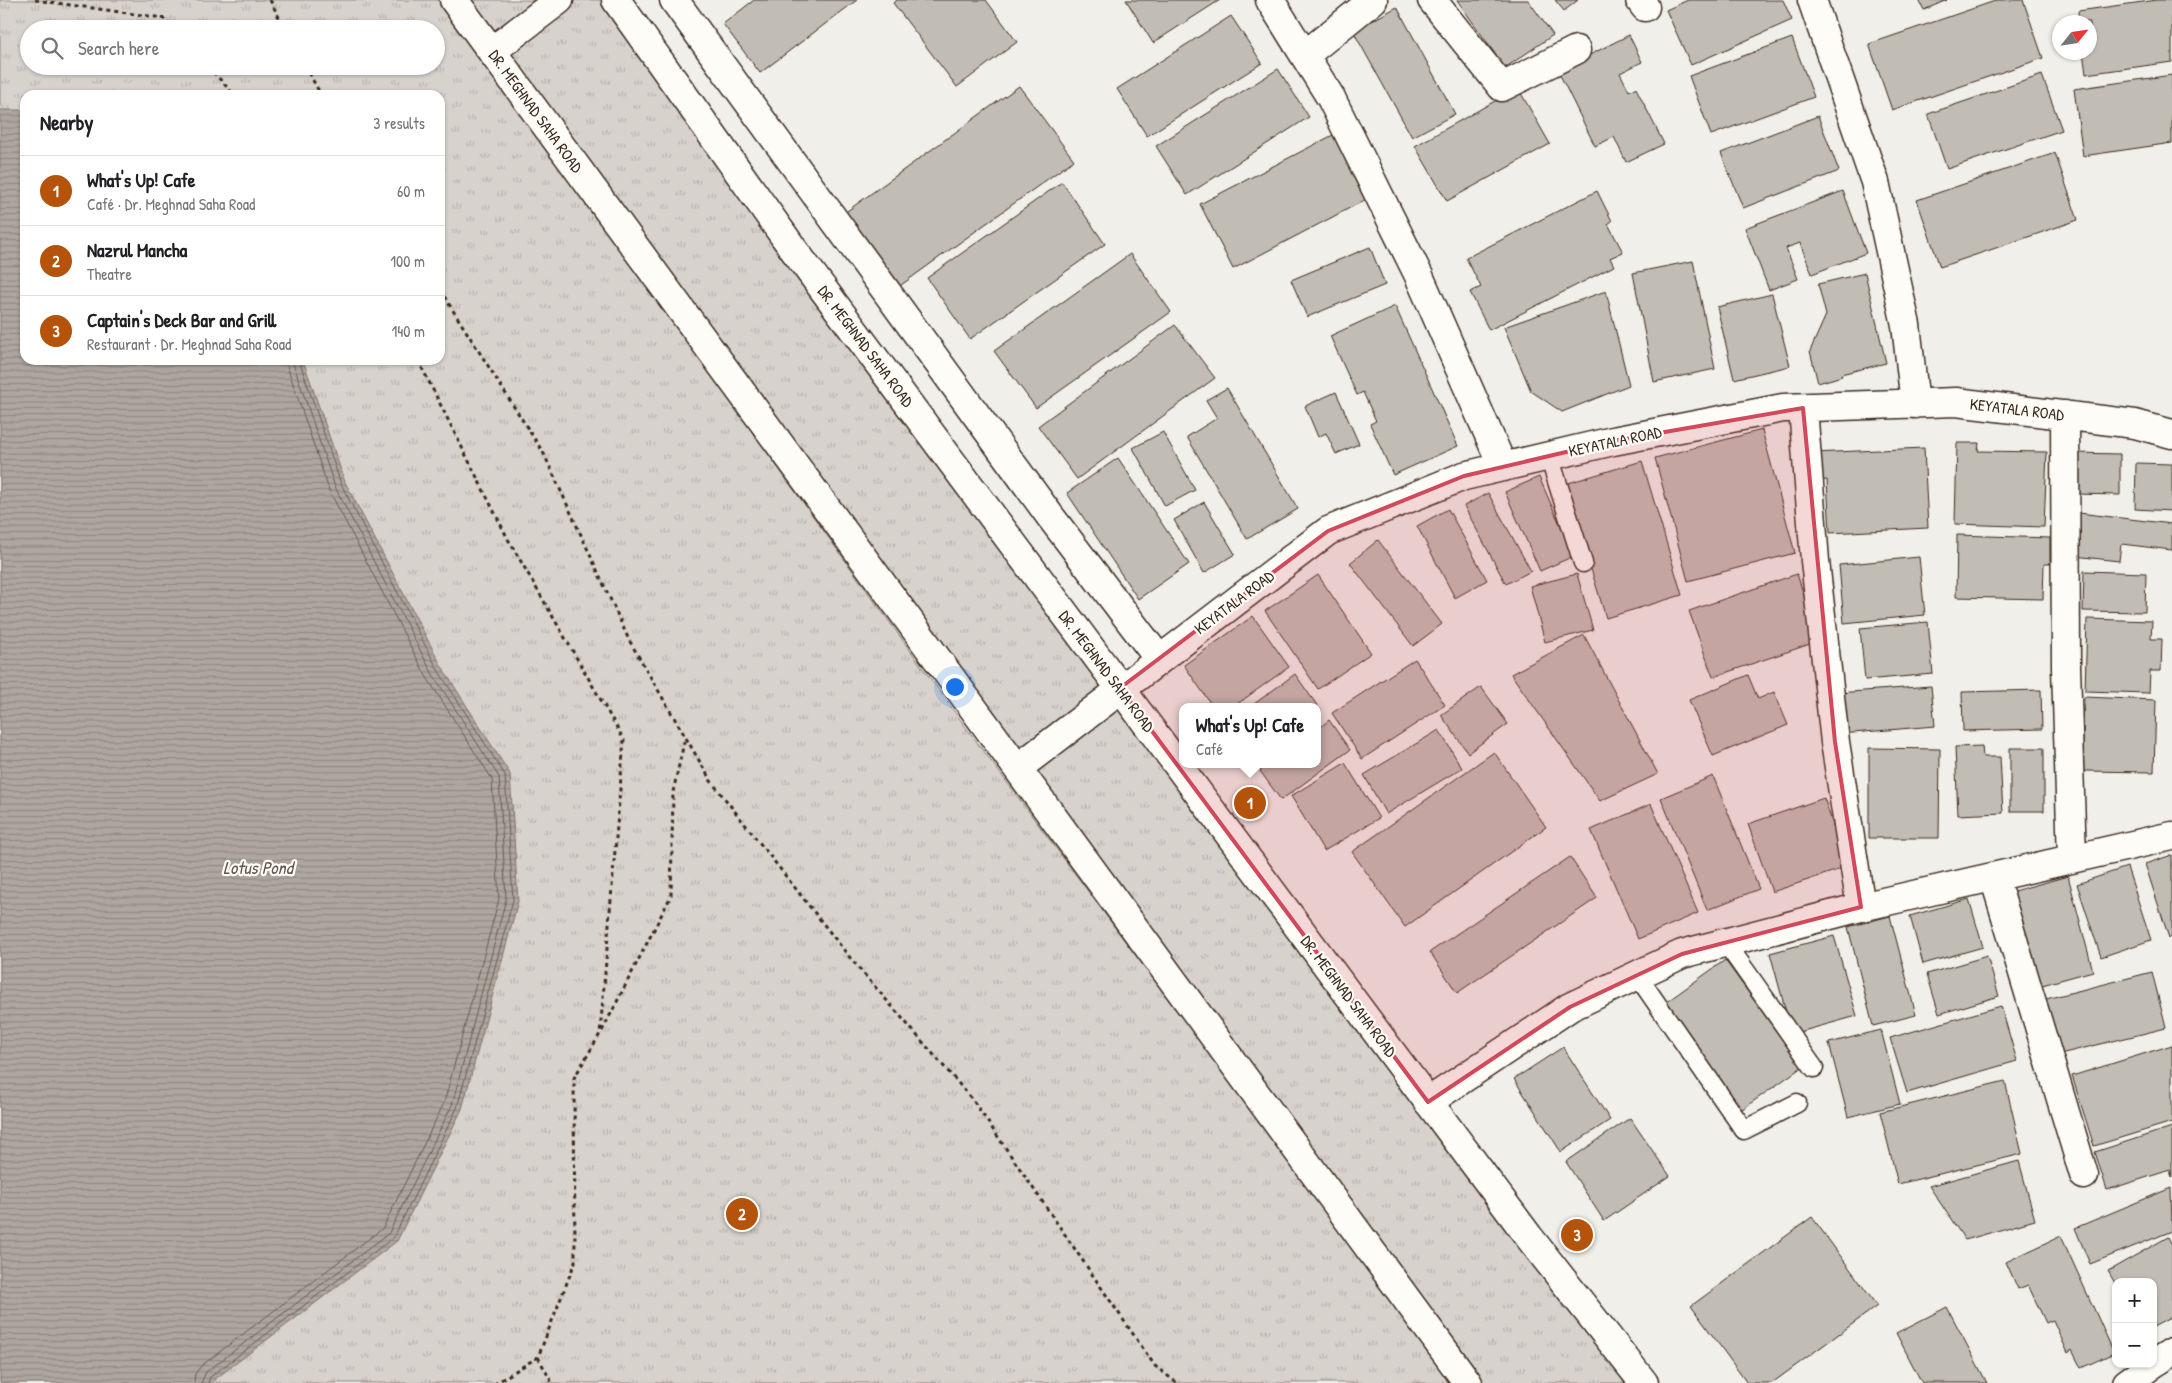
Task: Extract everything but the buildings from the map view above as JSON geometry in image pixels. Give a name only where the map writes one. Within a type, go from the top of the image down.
[{"type":"street","name":"DR. MEGHNAD SAHA ROAD","points":[[454,0],[1468,1383]]},
{"type":"street","points":[[492,51],[559,0]]},
{"type":"street","name":"DR. MEGHNAD SAHA ROAD","points":[[616,0],[794,250],[1179,767]]},
{"type":"street","points":[[674,0],[1050,516],[1159,659]]},
{"type":"street","points":[[1270,0],[1331,98],[1419,276],[1503,466]]},
{"type":"street","points":[[1304,55],[1373,0]]},
{"type":"street","points":[[1432,0],[1502,87],[1576,50]]},
{"type":"street","points":[[1812,0],[1875,182],[1906,325],[1915,404]]},
{"type":"street","name":"KEYATALA ROAD","points":[[1018,768],[1120,688],[1328,531],[1464,476],[1613,441],[1783,408],[1956,402],[2135,424],[2172,434]]},
{"type":"street","points":[[1803,408],[1815,561],[1834,732],[1861,907]]},
{"type":"street","points":[[2065,415],[2066,667],[2072,859]]},
{"type":"street","name":"DR. MEGHNAD SAHA ROAD","points":[[1180,768],[1529,1237],[1644,1383]]},
{"type":"street","points":[[1428,1102],[1570,1007],[1682,954],[1861,907],[2172,836]]},
{"type":"street","points":[[1994,877],[2084,1175]]},
{"type":"street","points":[[2157,1361],[2172,1352]]},
{"type":"street","points":[[2127,1383],[2148,1368]]},
{"type":"lane","points":[[1548,456],[1583,563]]},
{"type":"lane","points":[[1726,943],[1814,1068]]},
{"type":"lane","points":[[1638,975],[1744,1130],[1797,1103]]},
{"type":"path","points":[[35,0],[163,18],[165,20]]},
{"type":"path","points":[[270,0],[280,20]]},
{"type":"path","points":[[216,75],[230,90]]},
{"type":"path","points":[[311,75],[318,90]]},
{"type":"path","points":[[445,298],[544,454],[629,640],[711,782],[851,959],[972,1099],[1155,1366],[1177,1383]]},
{"type":"path","points":[[421,365],[508,539],[624,740],[600,1034]]},
{"type":"path","points":[[496,1383],[538,1357],[575,1262],[574,1078],[600,1034],[671,896],[673,792],[685,737]]},
{"type":"path","points":[[538,1357],[552,1383]]},
{"type":"highlighted area","points":[[1803,408],[1835,742],[1861,907],[1682,954],[1570,1007],[1428,1102],[1120,688],[1328,531],[1464,476],[1613,441]]},
{"type":"green space","points":[[0,0],[440,0],[956,714],[1454,1383],[0,1383]]},
{"type":"green space","points":[[472,0],[542,0],[497,35]]},
{"type":"green space","points":[[573,0],[602,0],[800,277],[1631,1383],[1474,1383],[508,50]]},
{"type":"water","name":"Lotus Pond","points":[[0,110],[20,110],[20,365],[305,365],[345,482],[442,667],[510,774],[518,901],[462,1109],[397,1241],[210,1383],[0,1383]]},
{"type":"place","name":"What's Up! Cafe","points":[[1250,803]]},
{"type":"place","name":"Nazrul Mancha","points":[[742,1214]]},
{"type":"place","name":"Captain's Deck Bar and Grill","points":[[1577,1235]]}]
